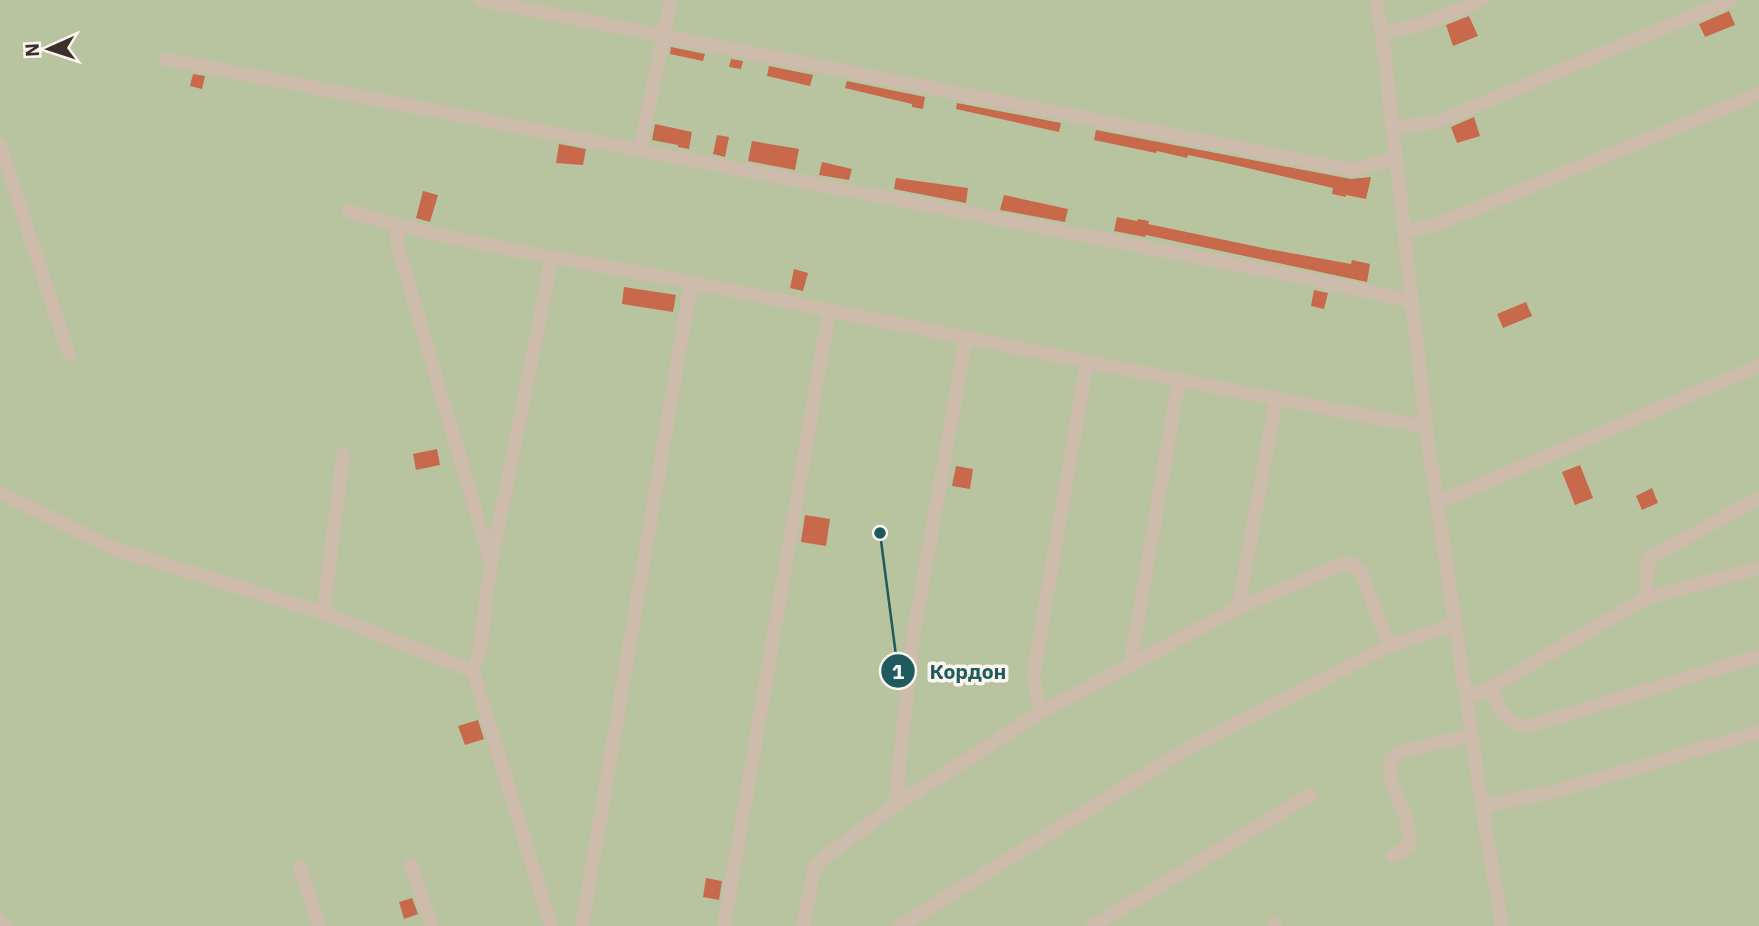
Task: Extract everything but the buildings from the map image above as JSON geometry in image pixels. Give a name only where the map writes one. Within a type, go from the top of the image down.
[{"type":"street","points":[[480,0],[1353,170],[1395,158]]},
{"type":"street","points":[[640,149],[671,0]]},
{"type":"street","points":[[1376,0],[1426,427],[1454,625],[1502,926]]},
{"type":"street","points":[[1382,34],[1426,23],[1482,0]]},
{"type":"street","points":[[1393,128],[1439,121],[1731,0]]},
{"type":"street","points":[[166,59],[1285,274],[1412,301]]},
{"type":"street","points":[[1404,232],[1438,224],[1759,94]]},
{"type":"street","points":[[0,146],[69,354]]},
{"type":"street","points":[[348,211],[397,226],[691,282],[1276,400],[1426,427]]},
{"type":"street","points":[[397,226],[397,244],[491,563]]},
{"type":"street","points":[[551,926],[473,671],[480,649],[491,563],[552,257]]},
{"type":"street","points":[[582,926],[691,282]]},
{"type":"street","points":[[724,926],[829,311]]},
{"type":"street","points":[[895,806],[913,637],[966,338]]},
{"type":"street","points":[[1041,712],[1033,677],[1087,361]]},
{"type":"street","points":[[1437,503],[1759,366]]},
{"type":"street","points":[[1130,666],[1180,379]]},
{"type":"street","points":[[1238,608],[1276,400]]},
{"type":"street","points":[[323,612],[343,454]]},
{"type":"street","points":[[0,493],[116,548],[323,612],[473,671]]},
{"type":"street","points":[[1646,598],[1648,559],[1759,498]]},
{"type":"street","points":[[803,926],[814,869],[827,855],[895,806],[1041,712],[1238,608],[1342,564],[1354,564],[1362,575],[1389,646]]},
{"type":"street","points":[[1467,698],[1490,688],[1646,598],[1759,568]]},
{"type":"street","points":[[900,926],[1185,750],[1389,646],[1454,625]]},
{"type":"street","points":[[1490,688],[1499,709],[1510,722],[1527,726],[1759,656]]},
{"type":"street","points":[[1482,806],[1553,792],[1759,732]]},
{"type":"street","points":[[1393,856],[1410,846],[1407,820],[1398,802],[1389,770],[1391,759],[1400,752],[1472,735]]},
{"type":"street","points":[[1093,926],[1310,795]]},
{"type":"street","points":[[411,864],[432,926]]},
{"type":"street","points":[[300,867],[318,926]]},
{"type":"street","points":[[0,920],[6,926]]},
{"type":"green space","points":[[0,0],[1759,0],[1759,926],[0,926]]},
{"type":"place","name":"Кордон","points":[[880,533]]}]
